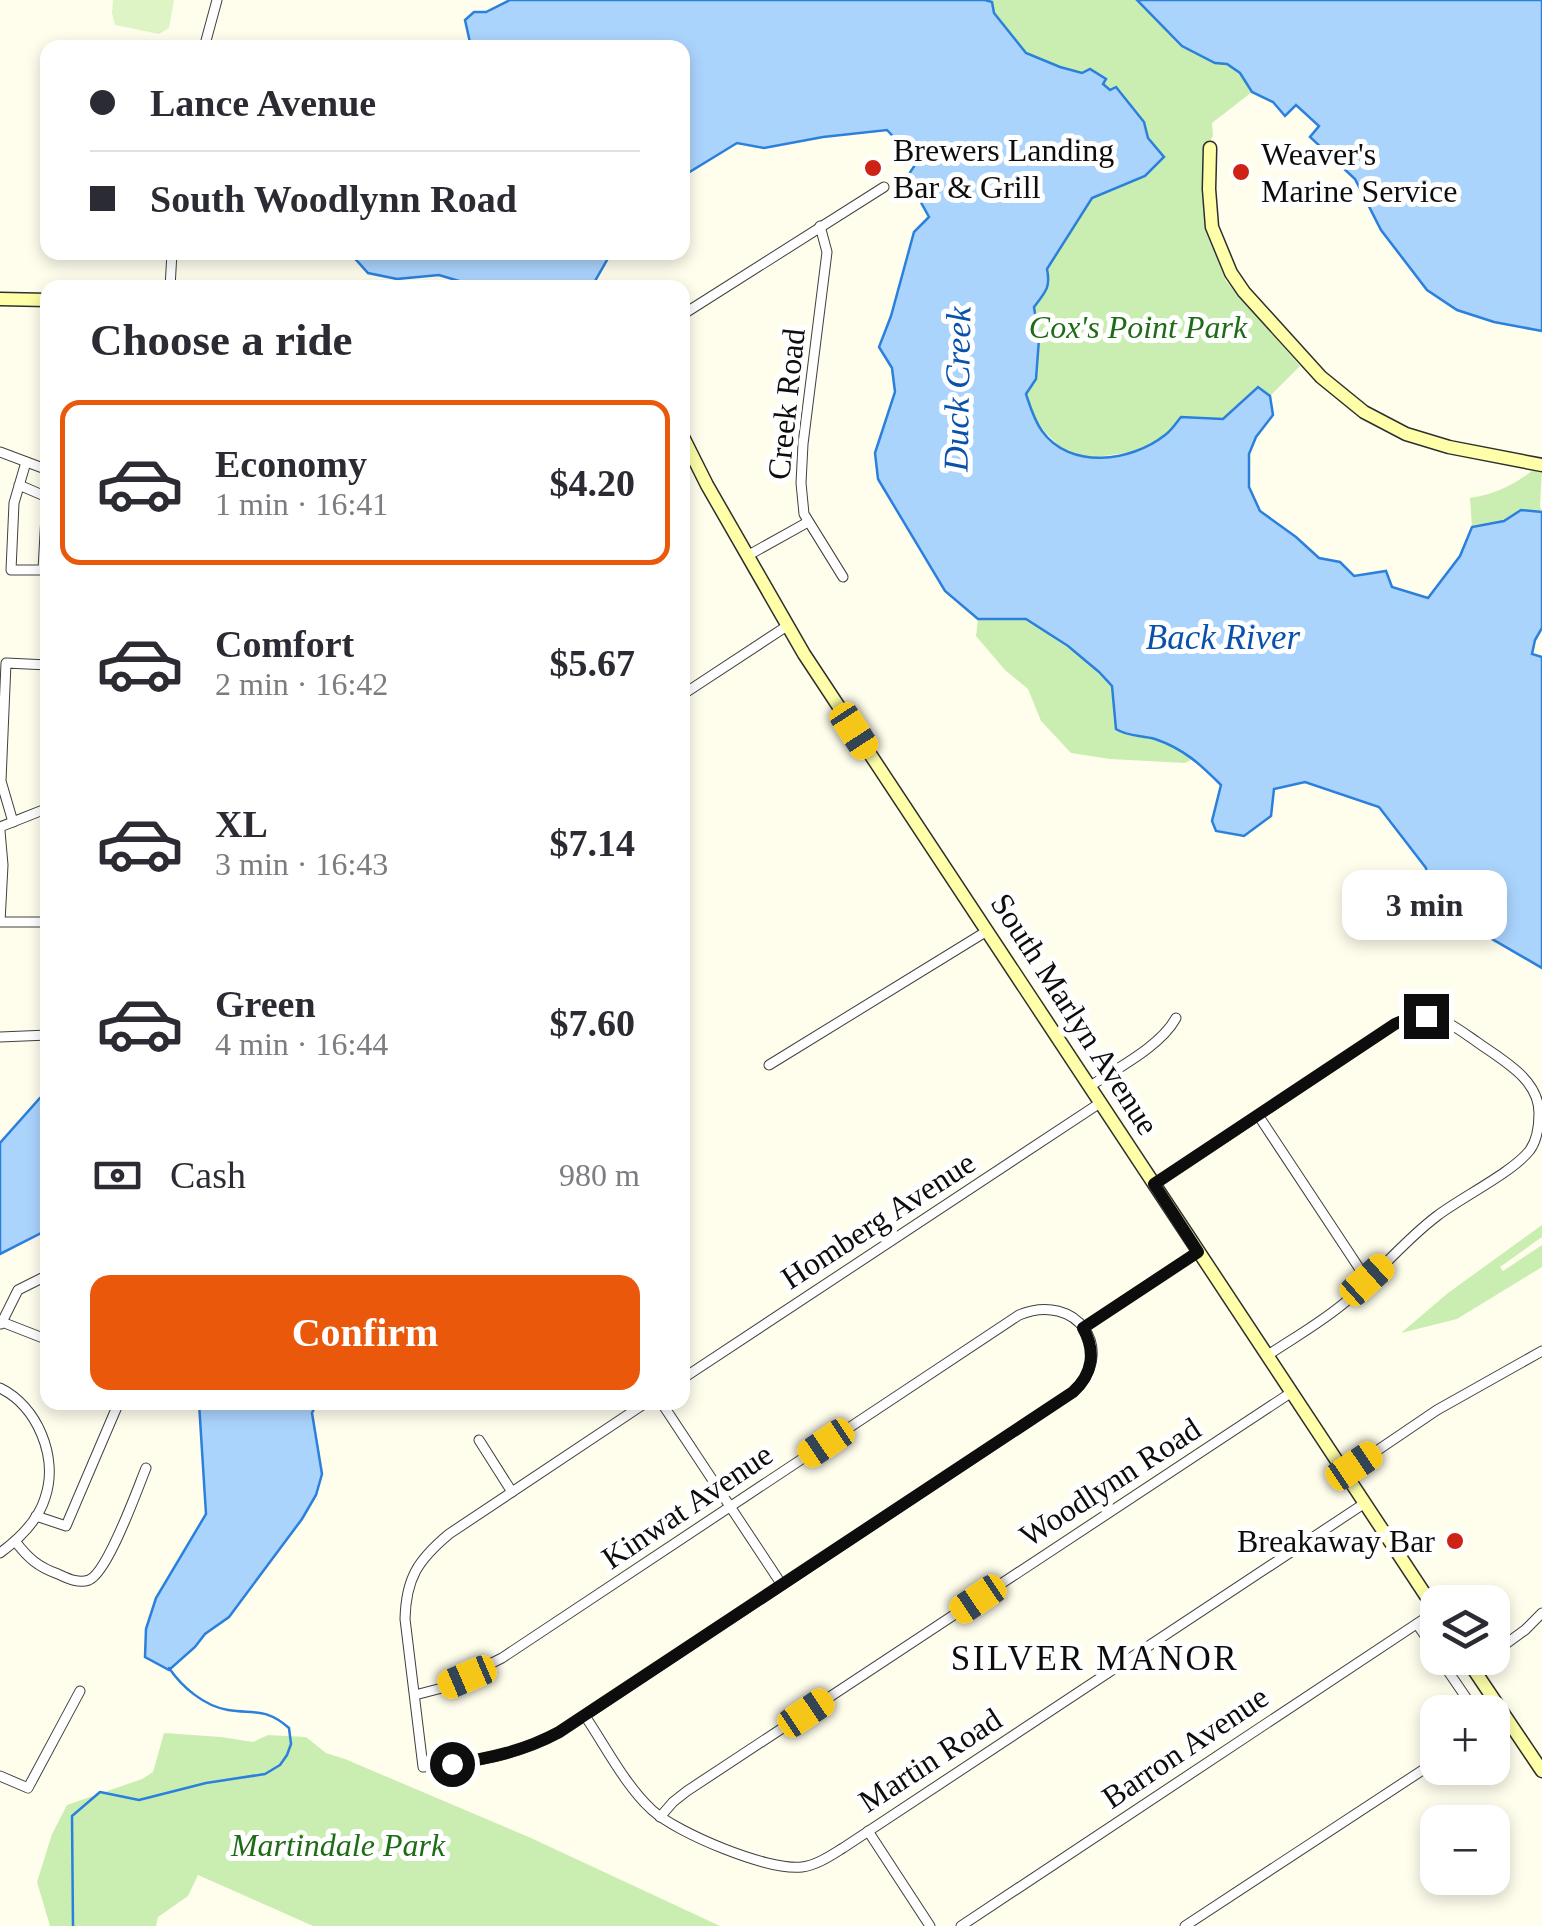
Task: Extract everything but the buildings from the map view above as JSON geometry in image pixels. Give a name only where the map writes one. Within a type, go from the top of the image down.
[{"type":"street","points":[[206,40],[217,0]]},
{"type":"street","points":[[1210,148],[1212,227],[1231,272],[1244,292],[1321,377],[1364,412],[1406,434],[1449,447],[1542,465]]},
{"type":"street","points":[[690,310],[884,186]]},
{"type":"street","name":"Creek Road","points":[[820,226],[826,252],[801,472],[802,504],[808,522],[843,577]]},
{"type":"street","points":[[0,299],[40,300]]},
{"type":"street","name":"South Marlyn Avenue","points":[[690,450],[788,626],[1420,1587]]},
{"type":"street","points":[[0,452],[40,467]]},
{"type":"street","points":[[26,462],[14,502],[11,570],[40,570]]},
{"type":"street","points":[[19,485],[40,494]]},
{"type":"street","points":[[746,556],[808,522]]},
{"type":"street","points":[[690,690],[788,626]]},
{"type":"street","points":[[12,822],[1,781],[6,664],[40,666]]},
{"type":"street","points":[[40,811],[0,829],[0,922],[40,922]]},
{"type":"street","points":[[769,1065],[987,932]]},
{"type":"street","points":[[1154,1184],[1395,1024],[1414,1016],[1449,1022],[1522,1076],[1537,1098],[1539,1118],[1534,1142],[1522,1158],[1434,1218],[1331,1314],[1268,1355]]},
{"type":"street","points":[[1090,1087],[1159,1040],[1176,1018]]},
{"type":"street","points":[[0,1037],[40,1034]]},
{"type":"street","name":"Homberg Avenue","points":[[690,1374],[1100,1103]]},
{"type":"street","points":[[1258,1115],[1367,1280]]},
{"type":"street","points":[[636,1410],[434,1546],[414,1571],[405,1619],[423,1767],[504,1756],[543,1741],[782,1586],[1073,1392],[1085,1378],[1092,1358],[1090,1339],[1083,1328],[1198,1252]]},
{"type":"street","points":[[40,1279],[18,1290],[1,1324],[40,1337]]},
{"type":"street","name":"Kinwat Avenue","points":[[414,1695],[442,1688],[502,1658],[1019,1315],[1039,1308],[1058,1310],[1083,1328]]},
{"type":"street","points":[[1344,1473],[1437,1410],[1542,1351]]},
{"type":"street","points":[[0,1388],[24,1404],[39,1428],[48,1458],[46,1498],[15,1542],[0,1552]]},
{"type":"street","name":"Woodlynn Road","points":[[660,1817],[688,1791],[1292,1392]]},
{"type":"street","points":[[36,1516],[66,1526],[116,1410]]},
{"type":"street","points":[[666,1410],[782,1586]]},
{"type":"street","points":[[479,1440],[512,1492]]},
{"type":"street","points":[[15,1542],[40,1568],[76,1581],[94,1577],[105,1564],[146,1468]]},
{"type":"street","name":"Martin Road","points":[[585,1716],[633,1788],[660,1817],[693,1835],[766,1864],[788,1868],[820,1862],[1364,1503]]},
{"type":"street","points":[[1510,1642],[1542,1613]]},
{"type":"street","name":"Barron Avenue","points":[[962,1926],[1420,1622]]},
{"type":"street","points":[[1417,1624],[1420,1629]]},
{"type":"street","points":[[1476,1675],[1500,1717],[1542,1771]]},
{"type":"street","points":[[0,1776],[28,1788],[80,1691]]},
{"type":"street","points":[[1185,1926],[1420,1772]]},
{"type":"street","points":[[868,1832],[930,1926]]},
{"type":"green space","points":[[113,0],[174,0],[169,28],[159,34],[115,25]]},
{"type":"green space","name":"Cox's Point Park","points":[[985,0],[1137,0],[1165,28],[1240,73],[1252,92],[1212,123],[1213,135],[1205,153],[1206,232],[1226,281],[1300,366],[1270,396],[1258,388],[1223,419],[1181,417],[1162,437],[1133,452],[1096,457],[1076,457],[1039,426],[1026,393],[1034,306],[1045,293],[1047,269],[1092,197],[1145,176],[1163,157],[1148,137],[1144,122],[1116,88],[1110,90],[1102,84],[1106,80],[1090,69],[1082,73],[1026,53],[994,13],[992,2]]},
{"type":"green space","points":[[1537,467],[1542,468],[1542,512],[1521,510],[1504,521],[1472,527],[1470,498],[1506,487]]},
{"type":"green space","points":[[978,619],[1026,619],[1081,657],[1112,686],[1123,733],[1153,739],[1195,758],[1185,763],[1071,753],[1041,721],[1028,689],[1005,670],[976,636]]},
{"type":"green space","points":[[1542,1225],[1542,1237],[1500,1267],[1503,1271],[1542,1245],[1542,1267],[1457,1319],[1401,1333],[1448,1293]]},
{"type":"green space","name":"Martindale Park","points":[[164,1733],[253,1742],[268,1735],[306,1737],[326,1753],[531,1838],[720,1926],[313,1926],[198,1875],[188,1896],[158,1917],[156,1926],[50,1926],[37,1882],[52,1834],[67,1805],[153,1772]]},
{"type":"water","name":"Back River","points":[[510,0],[985,0],[992,2],[994,13],[1026,53],[1082,73],[1090,69],[1106,79],[1103,84],[1110,90],[1116,87],[1144,122],[1148,138],[1164,157],[1145,176],[1092,198],[1047,269],[1048,285],[1034,307],[1039,339],[1036,379],[1026,394],[1037,422],[1054,443],[1068,452],[1084,457],[1119,456],[1151,444],[1181,417],[1223,419],[1258,387],[1270,396],[1273,415],[1249,454],[1249,487],[1260,511],[1319,558],[1340,562],[1354,576],[1386,571],[1392,587],[1428,598],[1460,556],[1472,527],[1504,521],[1521,510],[1542,512],[1542,628],[1532,654],[1542,657],[1542,968],[1430,903],[1426,868],[1379,807],[1305,782],[1274,789],[1271,816],[1244,836],[1216,831],[1212,821],[1221,785],[1175,747],[1116,729],[1112,686],[1099,672],[1026,619],[978,619],[945,591],[878,479],[875,453],[895,392],[892,368],[879,347],[914,232],[929,217],[907,177],[917,162],[887,130],[764,148],[737,143],[690,172],[690,40],[469,40],[465,20],[474,12],[486,12]]},
{"type":"water","points":[[1137,0],[1542,0],[1542,331],[1457,310],[1427,290],[1381,230],[1355,179],[1310,137],[1319,126],[1296,105],[1285,116],[1273,102],[1252,92],[1240,73],[1227,64],[1215,63],[1182,46]]},
{"type":"water","points":[[356,260],[607,260],[596,280],[456,280],[439,275],[397,279],[368,273]]},
{"type":"water","points":[[40,1098],[40,1234],[0,1254],[0,1143]]},
{"type":"water","points":[[199,1410],[314,1410],[322,1474],[316,1495],[229,1617],[205,1634],[169,1670],[145,1657],[146,1629],[156,1598],[206,1514]]},
{"type":"waterway","points":[[73,1926],[72,1816],[100,1792],[139,1800],[206,1783],[265,1774],[287,1755],[291,1744],[289,1728],[281,1722],[267,1715],[210,1704],[187,1689],[169,1668]]},
{"type":"place","name":"Brewers Landing Bar & Grill","points":[[873,168]]},
{"type":"place","name":"Weaver's Marine Service","points":[[1241,172]]},
{"type":"place","name":"Breakaway Bar","points":[[1455,1541]]},
{"type":"district","name":"SILVER MANOR","points":[[1095,1658]]},
{"type":"route","points":[[452,1764],[504,1756],[559,1732],[1073,1392],[1085,1378],[1092,1358],[1090,1339],[1083,1328],[1198,1252],[1154,1184],[1395,1024],[1426,1016]]},
{"type":"water label","name":"Duck Creek","points":[[957,389]]}]
